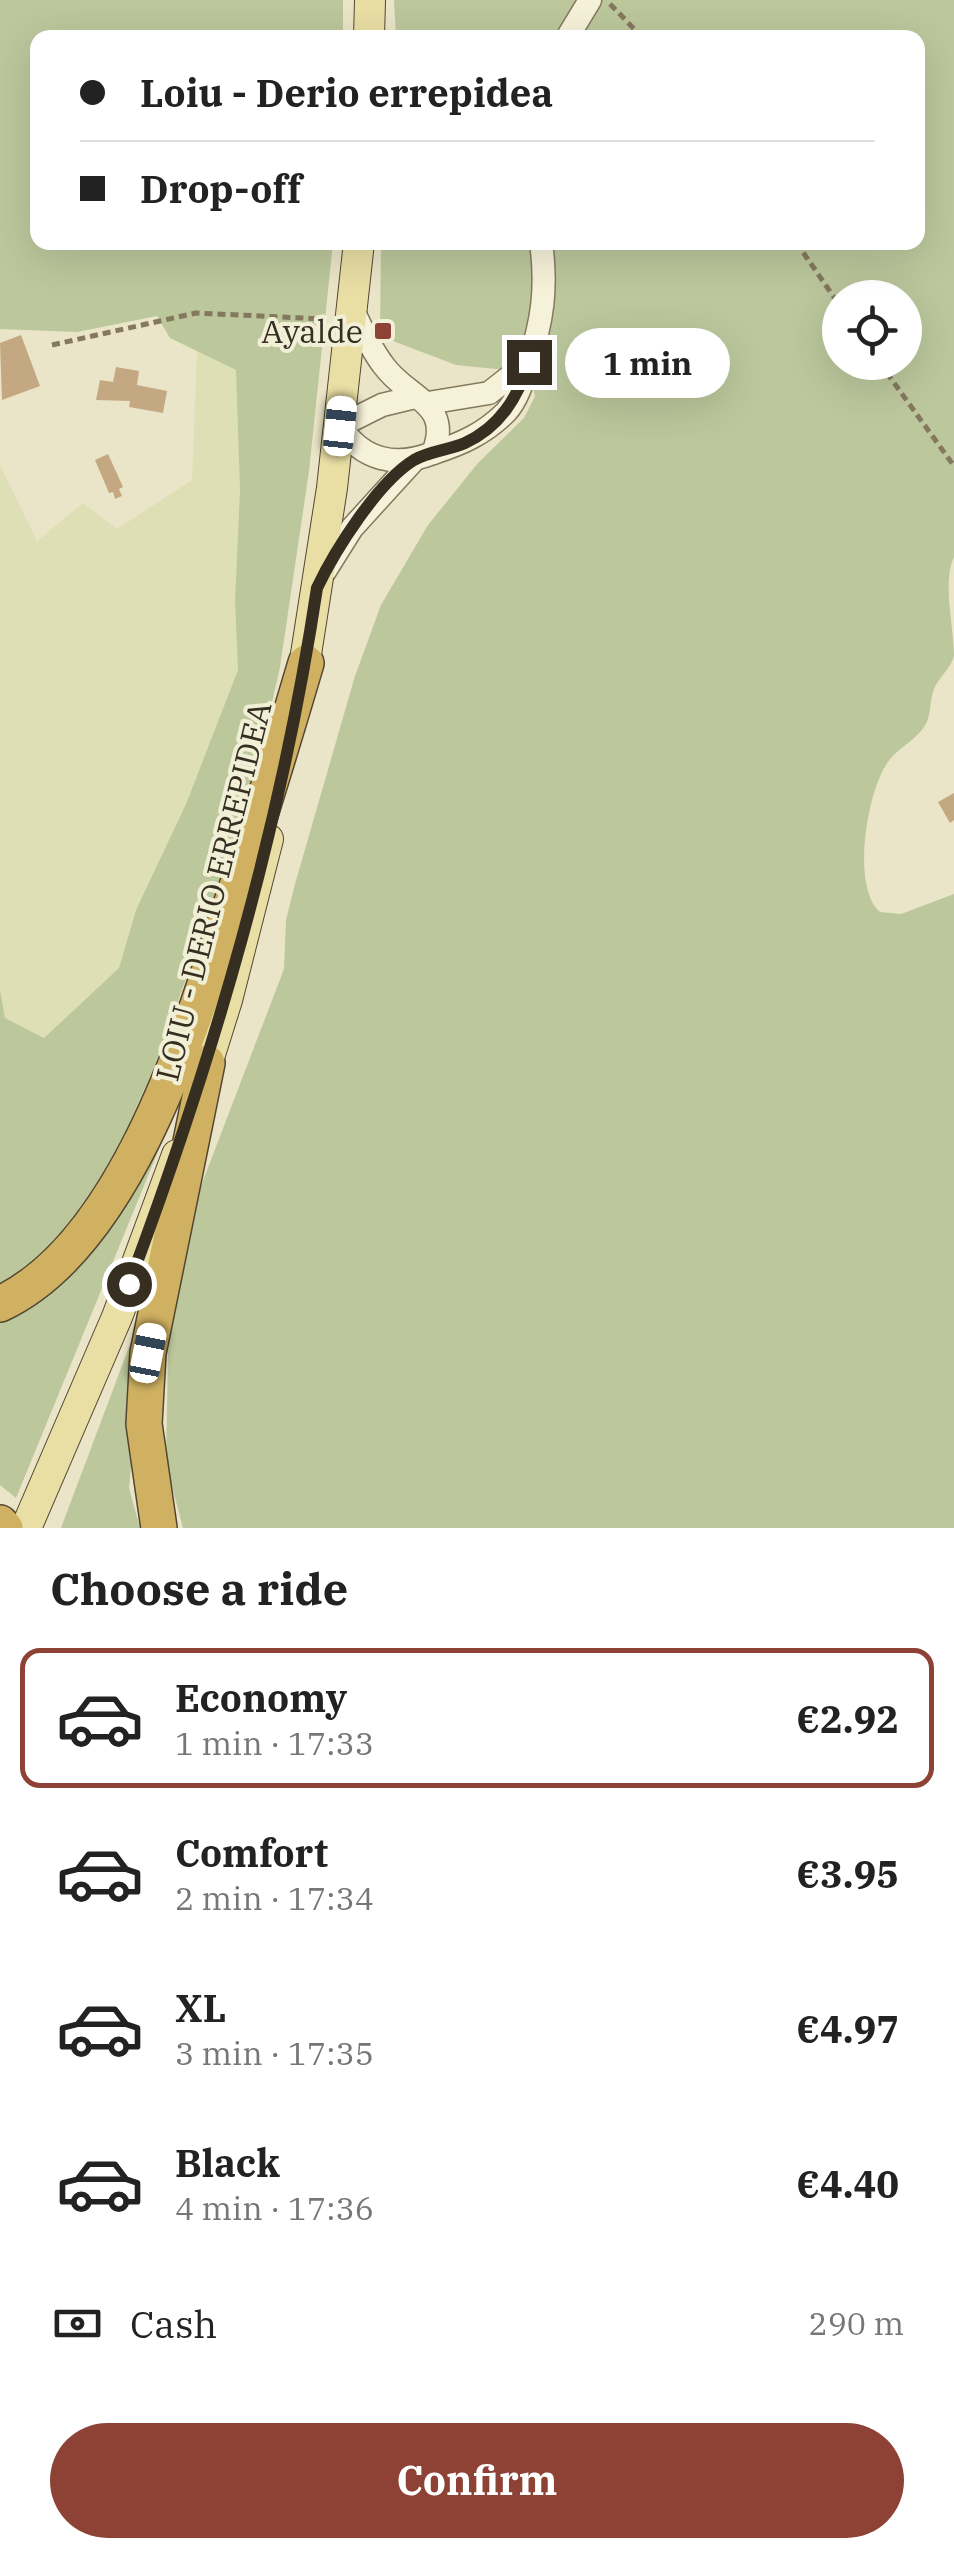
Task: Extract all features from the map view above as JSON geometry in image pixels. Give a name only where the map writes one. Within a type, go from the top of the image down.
[{"type":"highway","points":[[0,1304],[17,1296],[63,1258],[93,1222],[134,1156],[166,1087],[214,957],[306,662]]},
{"type":"highway","points":[[159,1528],[144,1424],[148,1353],[207,1063]]},
{"type":"main road","points":[[369,30],[370,0]]},
{"type":"main road","name":"LOIU - DERIO ERREPIDEA","points":[[26,1528],[117,1317],[228,1000],[272,823],[306,662],[340,426],[357,250]]},
{"type":"street","points":[[572,30],[590,0]]},
{"type":"street","points":[[529,362],[488,392],[382,404],[340,426],[352,444],[371,456],[422,457],[466,442],[509,410],[529,362],[545,306],[542,250]]},
{"type":"street","points":[[317,588],[352,528],[438,439],[437,419],[422,400],[386,369],[352,315]]},
{"type":"path","points":[[606,0],[635,30]]},
{"type":"path","points":[[802,250],[822,280]]},
{"type":"path","points":[[52,345],[196,313],[352,315]]},
{"type":"path","points":[[892,380],[954,466]]},
{"type":"green space","points":[[0,0],[343,0],[343,30],[30,30],[30,250],[332,250],[309,471],[280,667],[247,812],[152,1072],[95,1200],[58,1248],[0,1290],[0,990],[5,1018],[44,1038],[119,968],[136,910],[186,804],[238,670],[235,601],[240,490],[236,370],[170,338],[157,316],[77,332],[0,329]]},
{"type":"green space","points":[[394,0],[954,0],[954,557],[949,592],[954,656],[934,689],[924,727],[890,759],[879,779],[868,818],[864,862],[871,900],[880,912],[901,914],[954,894],[954,1528],[183,1528],[166,1464],[168,1352],[186,1225],[284,969],[286,920],[355,676],[381,605],[428,525],[478,463],[524,418],[535,396],[532,384],[506,370],[456,365],[380,336],[381,250],[925,250],[925,30],[396,30]]},
{"type":"green space","points":[[197,351],[236,370],[240,490],[235,601],[238,670],[186,804],[136,910],[119,968],[44,1038],[5,1018],[0,990],[0,465],[37,541],[83,503],[117,529],[192,480]]},
{"type":"green space","points":[[167,1112],[173,1115],[16,1498],[0,1485],[0,1322],[31,1305],[81,1260],[120,1204]]},
{"type":"green space","points":[[147,1299],[129,1488],[140,1528],[61,1528]]},
{"type":"building","points":[[21,335],[40,386],[2,400],[0,343]]},
{"type":"building","points":[[116,367],[139,371],[137,385],[167,391],[163,413],[129,407],[130,401],[96,400],[100,380],[113,382]]},
{"type":"building","points":[[108,454],[123,487],[119,489],[122,496],[115,499],[95,460]]},
{"type":"building","points":[[954,793],[954,820],[950,823],[938,802]]},
{"type":"place","name":"Ayalde","points":[[383,331]]},
{"type":"route","points":[[129,1284],[179,1150],[228,1000],[272,823],[306,662],[317,588],[334,554],[379,495],[412,461],[466,442],[509,410],[529,362]]}]
